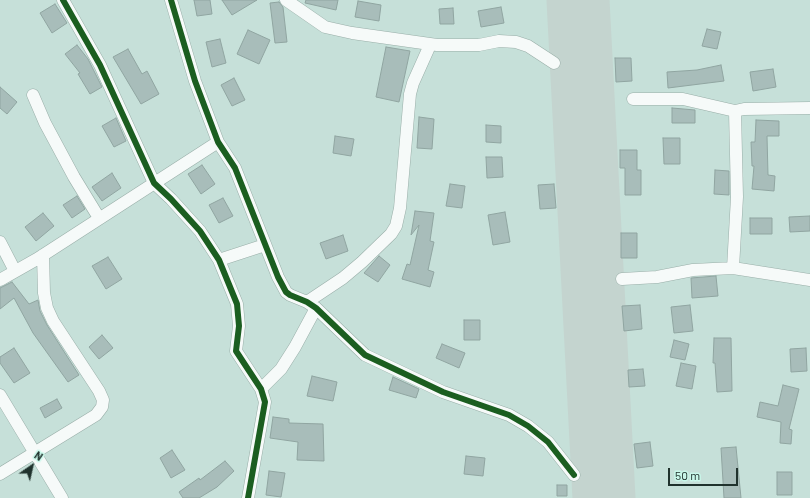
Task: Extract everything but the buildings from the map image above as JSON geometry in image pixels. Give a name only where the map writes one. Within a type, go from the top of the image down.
[{"type":"street","points":[[63,0],[100,65],[154,183],[189,218],[219,260],[238,308],[239,326],[236,351],[261,389],[265,402],[248,498]]},
{"type":"street","points":[[171,0],[195,81],[218,142],[235,168],[282,287],[290,295],[311,305],[365,355],[443,392],[509,415],[528,426],[548,442],[574,475]]},
{"type":"street","points":[[286,0],[325,27],[359,34],[430,44],[463,46],[499,41],[516,42],[528,46],[554,64]]},
{"type":"street","points":[[261,389],[285,363],[295,348],[311,305],[362,262],[391,234],[396,226],[400,208],[410,94],[413,83],[430,44]]},
{"type":"street","points":[[33,95],[45,123],[74,178],[99,218]]},
{"type":"street","points":[[634,99],[683,99],[735,111],[744,109],[810,108]]},
{"type":"street","points":[[732,268],[737,197],[735,111]]},
{"type":"street","points":[[0,280],[43,255],[218,142]]},
{"type":"street","points":[[0,242],[15,271]]},
{"type":"street","points":[[219,260],[265,245]]},
{"type":"street","points":[[0,474],[96,415],[102,407],[103,400],[99,391],[53,321],[47,308],[44,293],[43,255]]},
{"type":"street","points":[[622,279],[657,277],[693,270],[732,268],[810,280]]},
{"type":"street","points":[[0,395],[62,498]]},
{"type":"runway","points":[[578,0],[604,498]]},
{"type":"cycle path","points":[[63,0],[100,65],[154,183],[171,199],[200,231],[219,260],[237,304],[239,326],[236,351],[261,389],[265,402],[248,498]]},
{"type":"cycle path","points":[[171,0],[195,81],[218,142],[235,168],[278,277],[286,292],[316,308],[365,355],[443,392],[509,415],[528,426],[548,442],[574,475]]}]
